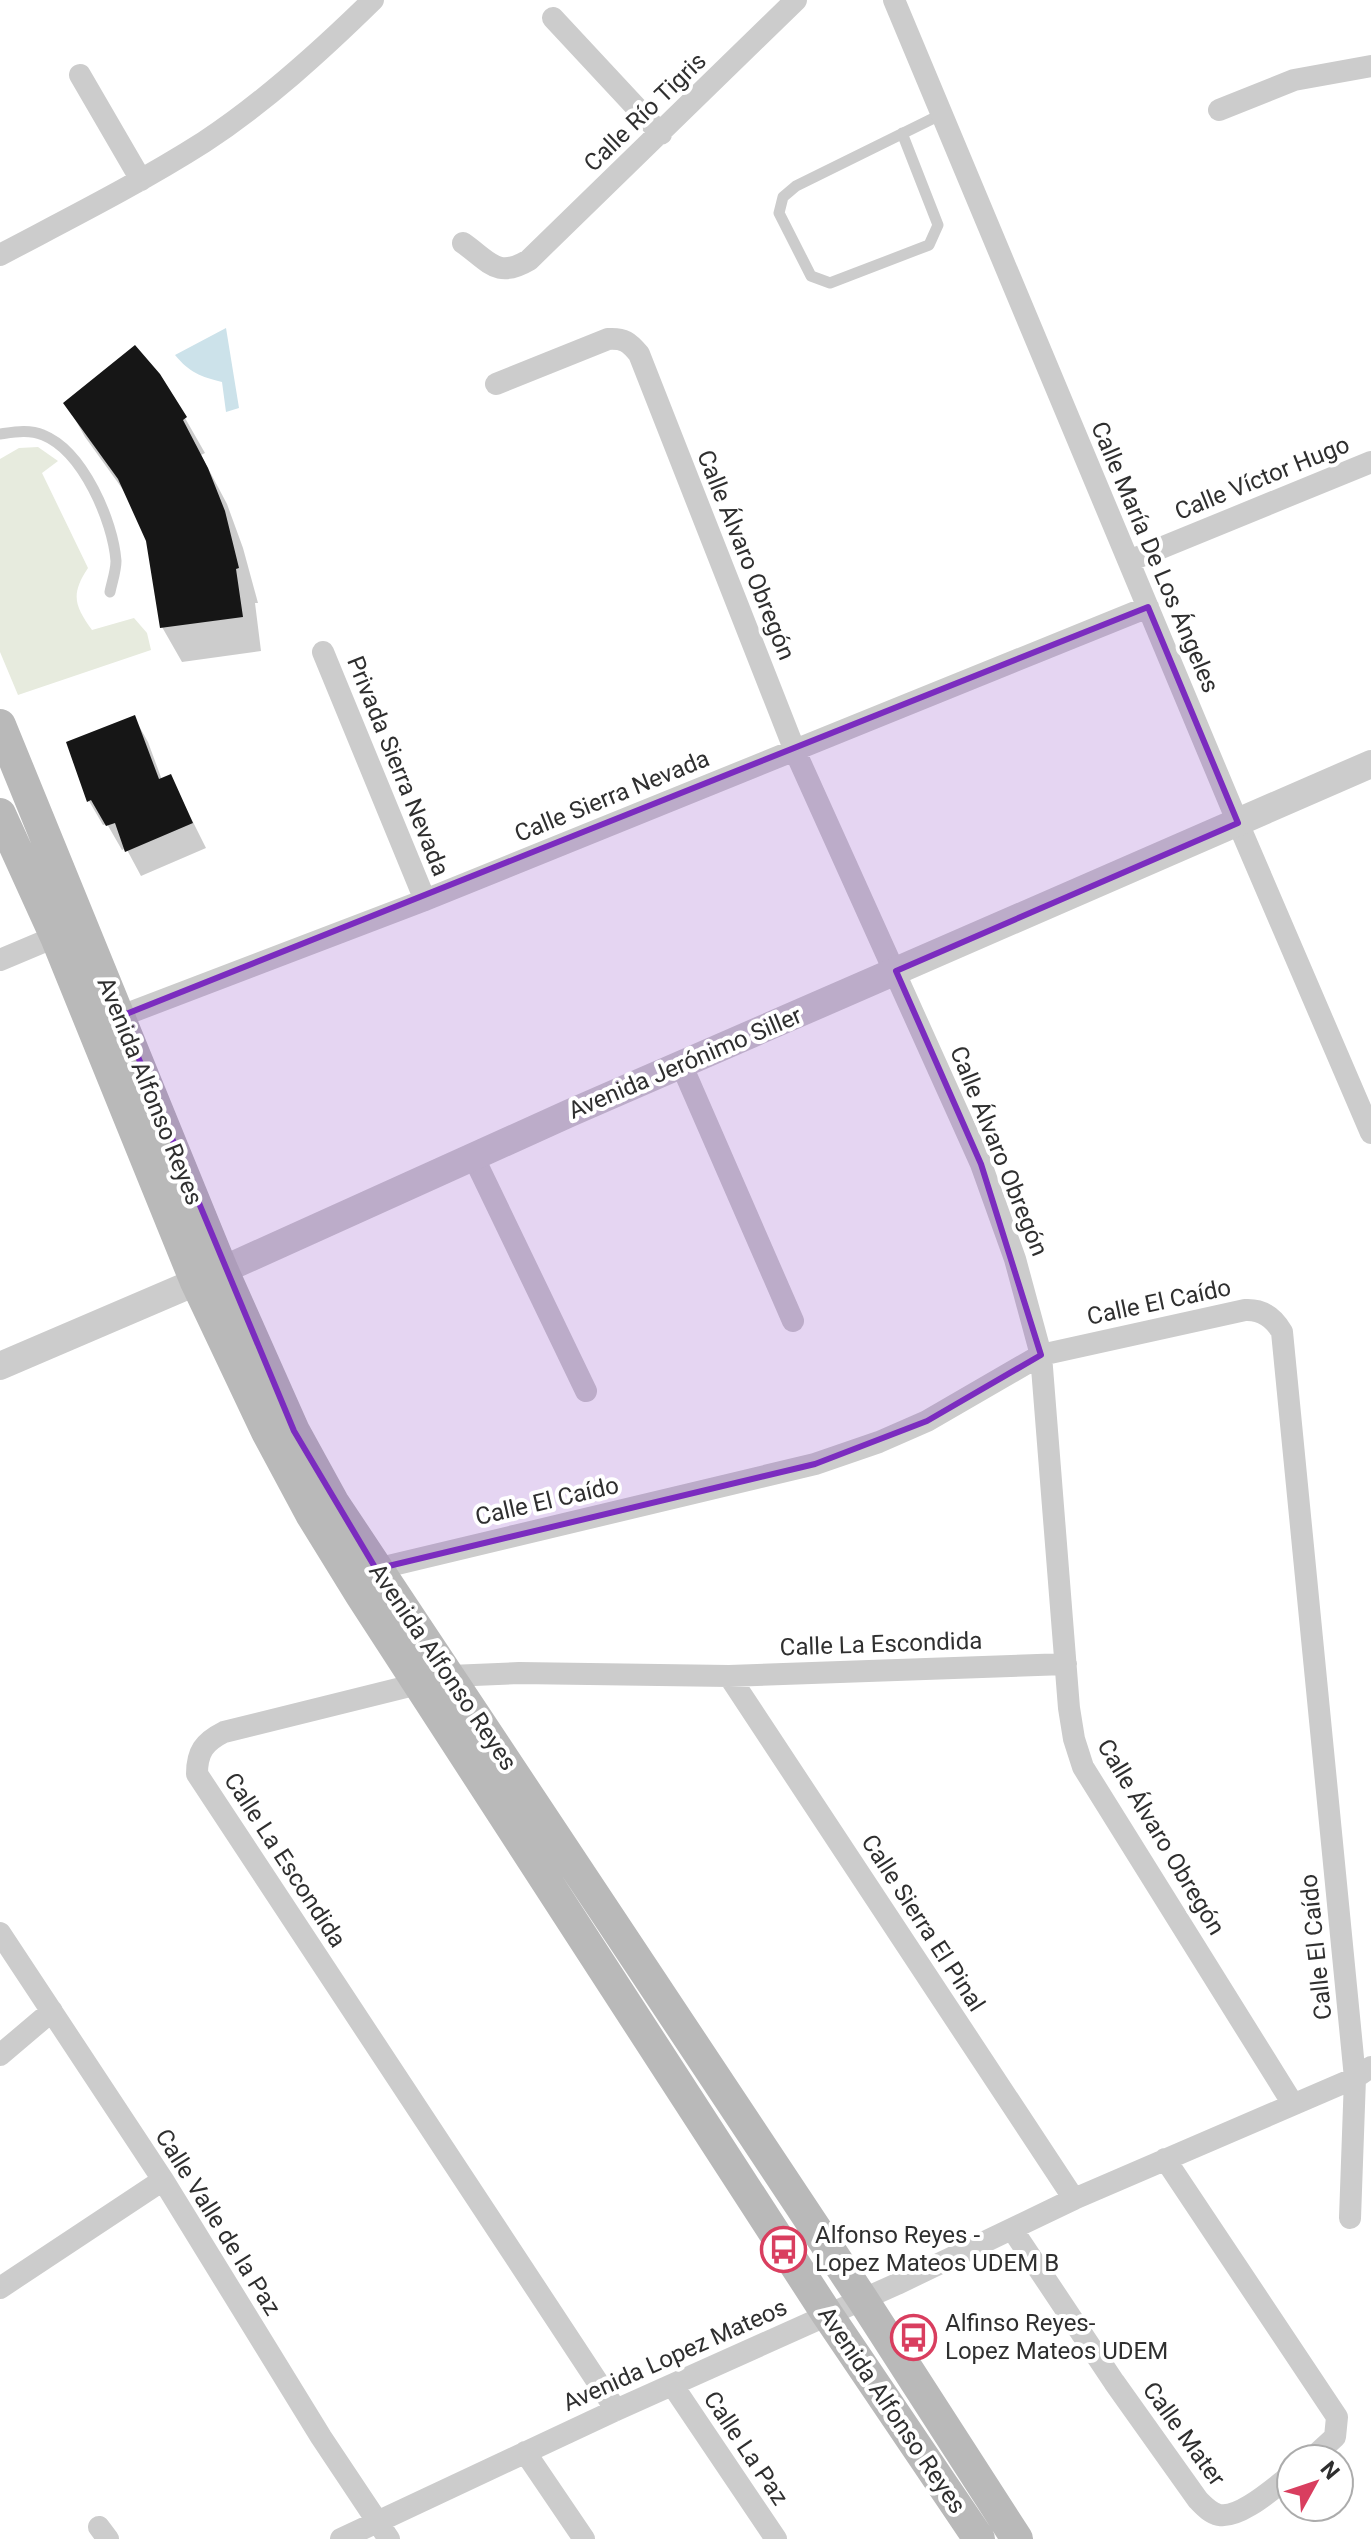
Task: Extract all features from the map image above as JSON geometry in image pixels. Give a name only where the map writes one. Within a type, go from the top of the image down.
[{"type":"main road","name":"Avenida Alfonso Reyes","points":[[0,725],[70,931],[209,1276],[267,1432],[311,1514],[435,1680],[863,2300],[1017,2539]]},
{"type":"main road","name":"Avenida Alfonso Reyes","points":[[0,814],[70,931]]},
{"type":"main road","name":"Avenida Alfonso Reyes","points":[[209,1276],[333,1502],[376,1569],[435,1680],[827,2314],[979,2539]]},
{"type":"street","points":[[0,255],[141,180],[205,140],[287,79],[373,0]]},
{"type":"street","name":"Calle Río Tigris","points":[[463,243],[501,270],[514,269],[529,260],[796,0]]},
{"type":"street","name":"Calle María De Los Ángeles","points":[[894,0],[1371,1133]]},
{"type":"street","points":[[553,18],[661,134]]},
{"type":"street","points":[[1219,110],[1294,80],[1371,66]]},
{"type":"street","points":[[80,75],[141,180]]},
{"type":"street","name":"Calle Álvaro Obregón","points":[[496,384],[608,339],[621,338],[639,354],[795,751],[981,1164],[1015,1259],[1041,1355],[1072,1729],[1083,1767],[1293,2104]]},
{"type":"street","name":"Calle Víctor Hugo","points":[[1129,561],[1371,462]]},
{"type":"street","name":"Calle Sierra Nevada","points":[[106,1022],[425,900],[1148,607]]},
{"type":"street","name":"Privada Sierra Nevada","points":[[323,652],[425,900]]},
{"type":"street","name":"Avenida Jerónimo Siller","points":[[0,1366],[1371,764]]},
{"type":"street","points":[[0,960],[70,931]]},
{"type":"street","points":[[682,1066],[793,1321]]},
{"type":"street","points":[[473,1156],[586,1391]]},
{"type":"street","name":"Calle El Caído","points":[[376,1569],[815,1464],[879,1442],[927,1421],[1041,1355],[1245,1310],[1254,1309],[1265,1314],[1276,1322],[1282,1332],[1363,2072]]},
{"type":"street","name":"Calle La Escondida","points":[[616,2410],[197,1774],[197,1759],[202,1748],[224,1732],[435,1680],[519,1673],[729,1676],[1066,1664]]},
{"type":"street","name":"Calle Sierra El Pinal","points":[[729,1676],[1074,2199]]},
{"type":"street","name":"Calle Valle de la Paz","points":[[0,1933],[163,2180],[321,2437],[383,2530]]},
{"type":"street","points":[[0,2055],[52,2011]]},
{"type":"street","points":[[1350,2218],[1363,2072]]},
{"type":"street","name":"Avenida Lopez Mateos","points":[[341,2539],[383,2530],[525,2452],[863,2300],[1074,2199],[1363,2072]]},
{"type":"street","points":[[1165,2159],[1337,2417],[1335,2437],[1328,2443]]},
{"type":"street","points":[[0,2288],[163,2180]]},
{"type":"street","name":"Calle Mater","points":[[1012,2229],[1114,2382],[1209,2511],[1220,2515],[1242,2510],[1275,2486]]},
{"type":"street","name":"Calle La Paz","points":[[673,2386],[776,2539]]},
{"type":"street","points":[[525,2452],[584,2539]]},
{"type":"lane","points":[[902,133],[938,225],[929,245],[830,283],[811,276],[779,213],[783,197],[796,186],[902,133],[942,114]]},
{"type":"lane","points":[[0,434],[23,431],[44,435],[72,457],[107,517],[116,565],[110,592]]},
{"type":"highlighted area","points":[[1148,607],[1238,823],[896,971],[981,1164],[1041,1355],[927,1421],[815,1464],[376,1569],[294,1431],[121,1016]]},
{"type":"shaded area","points":[[38,447],[58,461],[42,473],[88,568],[77,593],[82,614],[92,630],[134,618],[147,633],[151,650],[18,695],[0,652],[0,459],[19,448]]},
{"type":"water","points":[[226,328],[239,408],[226,412],[222,382],[196,373],[175,355]]},
{"type":"building","points":[[135,345],[160,374],[187,417],[183,420],[208,468],[225,511],[239,568],[236,569],[243,617],[160,628],[146,541],[118,479],[63,403]]},
{"type":"building","points":[[135,715],[159,779],[171,774],[193,823],[125,852],[115,823],[106,826],[91,800],[87,802],[66,742]]},
{"type":"place","name":"Alfonso Reyes - Lopez Mateos UDEM B","points":[[784,2249]]},
{"type":"place","name":"Alfinso Reyes- Lopez Mateos UDEM","points":[[914,2337]]}]
